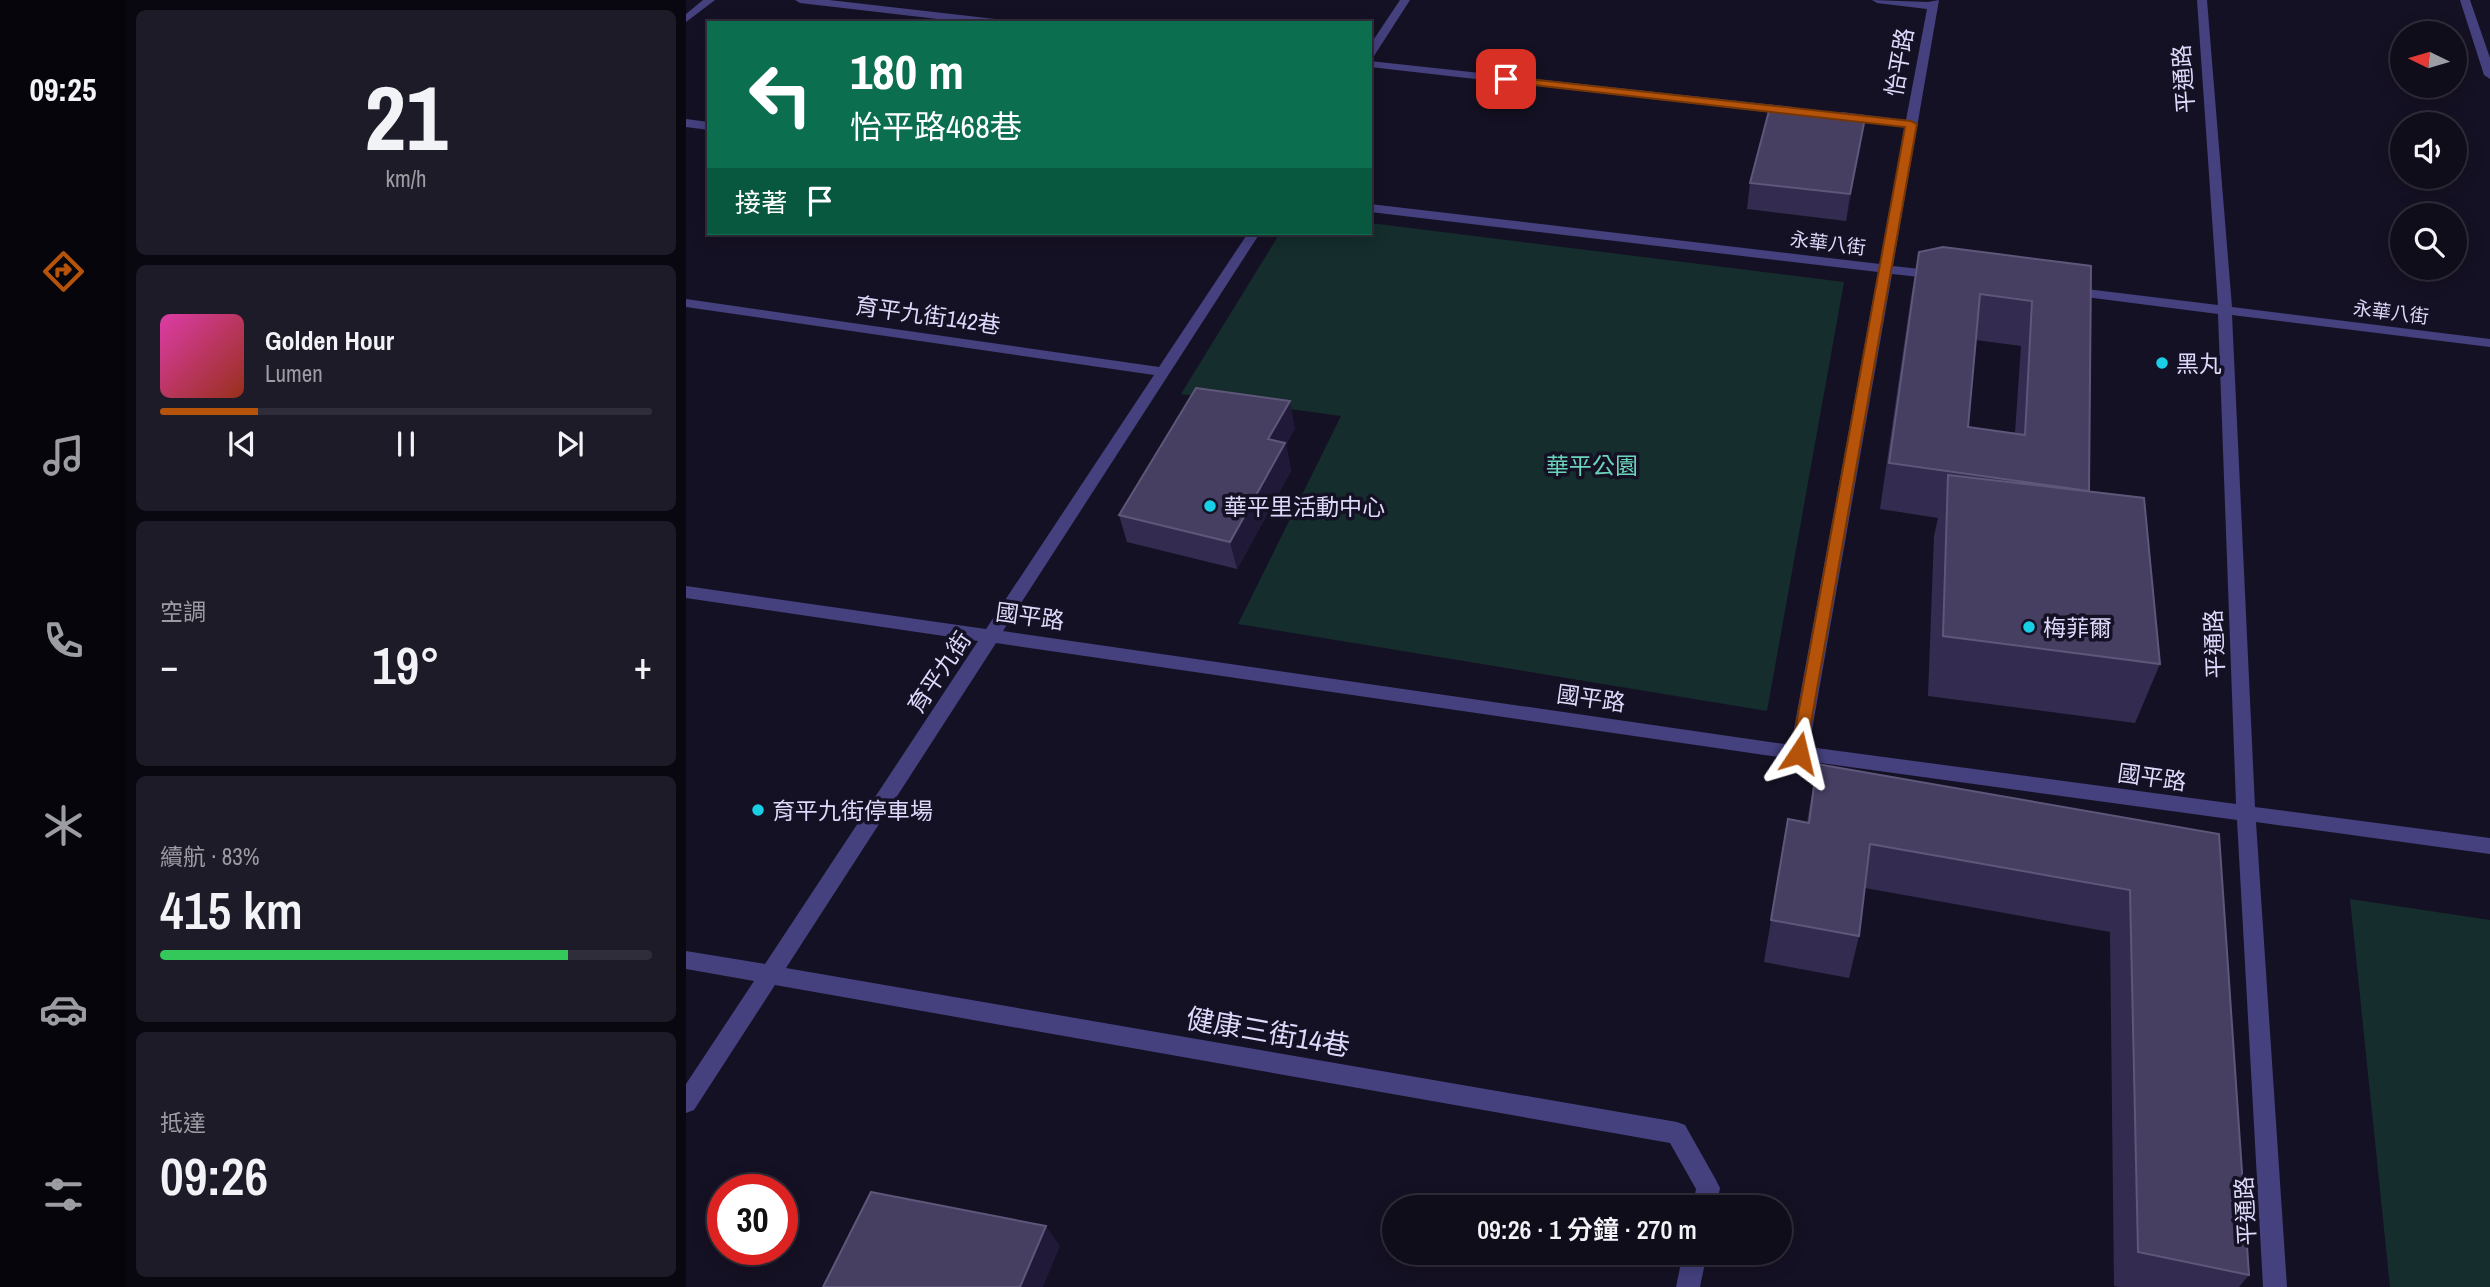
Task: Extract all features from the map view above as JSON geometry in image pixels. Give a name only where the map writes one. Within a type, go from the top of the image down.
[{"type":"street","points":[[686,19],[710,0]]},
{"type":"street","points":[[800,0],[986,21]]},
{"type":"street","points":[[1372,51],[1405,0]]},
{"type":"street","points":[[1877,0],[1933,3]]},
{"type":"street","name":"平通路","points":[[2202,0],[2225,311],[2246,815],[2275,1287]]},
{"type":"street","points":[[2465,0],[2489,68]]},
{"type":"street","name":"怡平路","points":[[1799,753],[1933,3]]},
{"type":"street","points":[[1372,64],[1800,112]]},
{"type":"street","points":[[1828,115],[1911,124]]},
{"type":"street","points":[[686,123],[707,126]]},
{"type":"street","name":"永華八街","points":[[1372,208],[1953,277]]},
{"type":"street","name":"育平九街","points":[[686,1103],[767,974],[993,636],[1253,235]]},
{"type":"street","name":"永華八街","points":[[2062,290],[2490,344]]},
{"type":"street","name":"育平九街142巷","points":[[686,303],[1164,372]]},
{"type":"street","name":"國平路","points":[[686,592],[1799,753],[2490,846]]},
{"type":"street","points":[[686,960],[767,974]]},
{"type":"street","name":"健康三街14巷","points":[[767,974],[1677,1133],[1708,1188],[1707,1195]]},
{"type":"street","points":[[1688,1287],[1693,1265]]},
{"type":"green space","name":"華平公園","points":[[1372,223],[1844,282],[1767,711],[1238,624],[1341,416],[1181,394],[1279,235],[1372,235]]},
{"type":"green space","points":[[2350,899],[2490,920],[2490,1287],[2390,1287]]},
{"type":"building","points":[[1770,107],[1865,118],[1850,194],[1750,183]]},
{"type":"building","points":[[1943,247],[2091,266],[2089,491],[1889,463],[1919,252]],"holes":[[[1980,294],[2032,301],[2025,435],[1968,427]]]},
{"type":"building","name":"華平里活動中心","points":[[1196,388],[1290,401],[1268,439],[1285,443],[1230,542],[1119,515]]},
{"type":"building","points":[[1948,475],[2144,498],[2160,664],[1943,636]]},
{"type":"building","points":[[1817,764],[2219,834],[2249,1275],[2138,1252],[2130,890],[1870,844],[1859,936],[1771,920],[1788,819],[1809,823]]},
{"type":"building","points":[[871,1192],[1046,1226],[1020,1287],[823,1287]]},
{"type":"place","name":"黑丸","points":[[2162,363]]},
{"type":"place","name":"華平里活動中心","points":[[1210,506]]},
{"type":"place","name":"梅菲爾","points":[[2029,627]]},
{"type":"place","name":"育平九街停車場","points":[[758,810]]},
{"type":"route","points":[[1506,79],[1911,124],[1799,753]]}]
